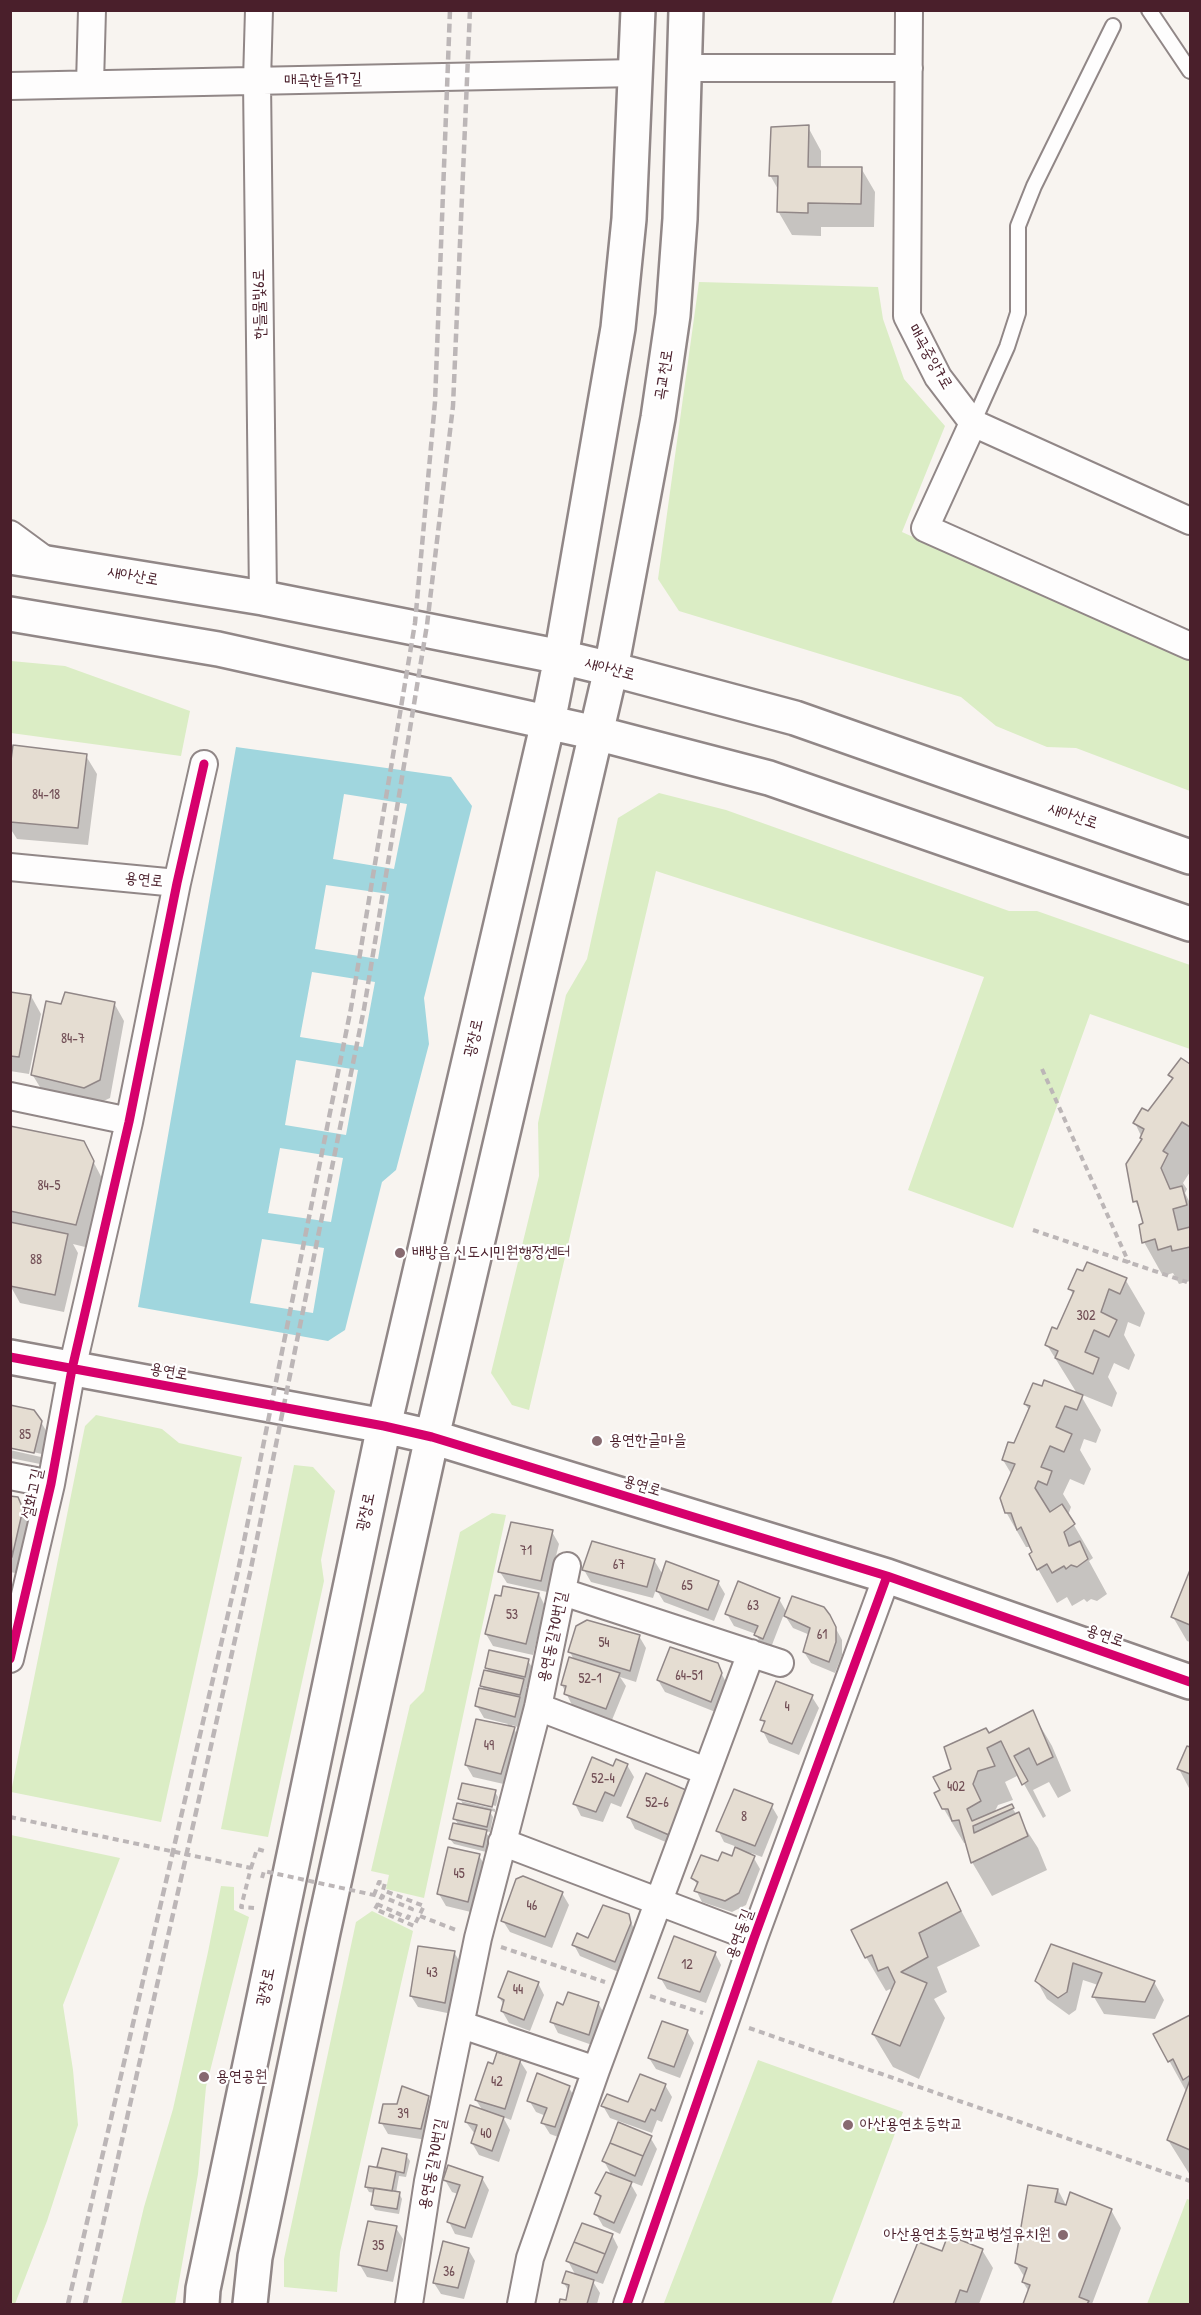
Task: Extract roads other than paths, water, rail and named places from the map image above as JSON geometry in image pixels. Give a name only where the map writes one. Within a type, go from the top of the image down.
[{"type":"main road","points":[[548,722],[618,328],[629,219],[638,10]]},
{"type":"main road","name":"곡교천로","points":[[596,733],[611,669],[658,418],[673,315],[680,219],[686,10]]},
{"type":"main road","name":"새아산로","points":[[10,557],[263,598],[611,669],[795,718],[1191,857]]},
{"type":"main road","points":[[10,614],[218,649],[596,733],[769,778],[1191,924]]},
{"type":"main road","name":"광장로","points":[[202,2304],[208,2266],[384,1426],[548,722]]},
{"type":"main road","points":[[250,2304],[255,2258],[315,1967],[432,1437],[596,733]]},
{"type":"main road","name":"용연로","points":[[10,1357],[384,1426],[432,1437],[887,1576],[1191,1682]]},
{"type":"street","points":[[90,84],[92,10]]},
{"type":"street","name":"한들물빛6로","points":[[259,10],[257,81],[263,598]]},
{"type":"street","name":"매곡중앙7로","points":[[909,10],[907,316],[938,377],[973,423],[1191,521]]},
{"type":"street","points":[[686,68],[909,68]]},
{"type":"street","name":"매곡한들17길","points":[[10,86],[636,73]]},
{"type":"street","points":[[973,423],[925,528],[1191,646]]},
{"type":"street","points":[[10,534],[48,562]]},
{"type":"street","points":[[177,884],[204,764]]},
{"type":"street","name":"용연로","points":[[10,867],[177,884],[129,1121],[72,1369]]},
{"type":"street","points":[[10,1096],[129,1121]]},
{"type":"street","name":"설화고길","points":[[10,1659],[51,1484],[72,1369]]},
{"type":"street","points":[[10,1476],[51,1484]]},
{"type":"street","name":"용연동길70번길","points":[[409,2304],[428,2181],[462,2025],[478,1938],[538,1707],[567,1566]]},
{"type":"street","name":"용연동길","points":[[627,2304],[754,1938],[887,1576]]},
{"type":"street","points":[[563,1592],[780,1663]]},
{"type":"street","points":[[521,2304],[530,2258],[596,2070],[751,1653]]},
{"type":"street","points":[[538,1707],[706,1771]]},
{"type":"street","points":[[502,1842],[754,1938]]},
{"type":"street","points":[[462,2025],[596,2070]]},
{"type":"lane","points":[[1149,10],[1191,71]]},
{"type":"lane","points":[[973,423],[1007,347],[1018,313],[1018,226],[1034,186],[1113,27]]},
{"type":"water","points":[[236,747],[451,777],[472,806],[424,998],[429,1044],[396,1170],[382,1182],[345,1330],[328,1341],[138,1307]],"holes":[[[344,794],[407,804],[394,869],[333,859]],[[326,885],[389,894],[378,959],[315,949]],[[312,972],[375,982],[363,1047],[300,1037]],[[296,1060],[358,1070],[346,1135],[285,1125]],[[280,1148],[343,1158],[331,1222],[268,1213]],[[262,1239],[324,1248],[313,1313],[250,1303]]]},
{"type":"railway","points":[[68,2304],[238,1571],[351,1008],[415,623],[435,402],[450,10]]},
{"type":"railway","points":[[85,2304],[250,1573],[364,1009],[427,625],[453,406],[470,10]]},
{"type":"place","name":"배방읍 신도시민원행정센터","points":[[400,1253]]},
{"type":"place","name":"용연한글마을","points":[[597,1441]]},
{"type":"place","name":"용연공원","points":[[204,2077]]},
{"type":"place","name":"아산용연초등학교","points":[[848,2125]]},
{"type":"place","name":"아산용연초등학교병설유치원","points":[[1063,2235]]}]
